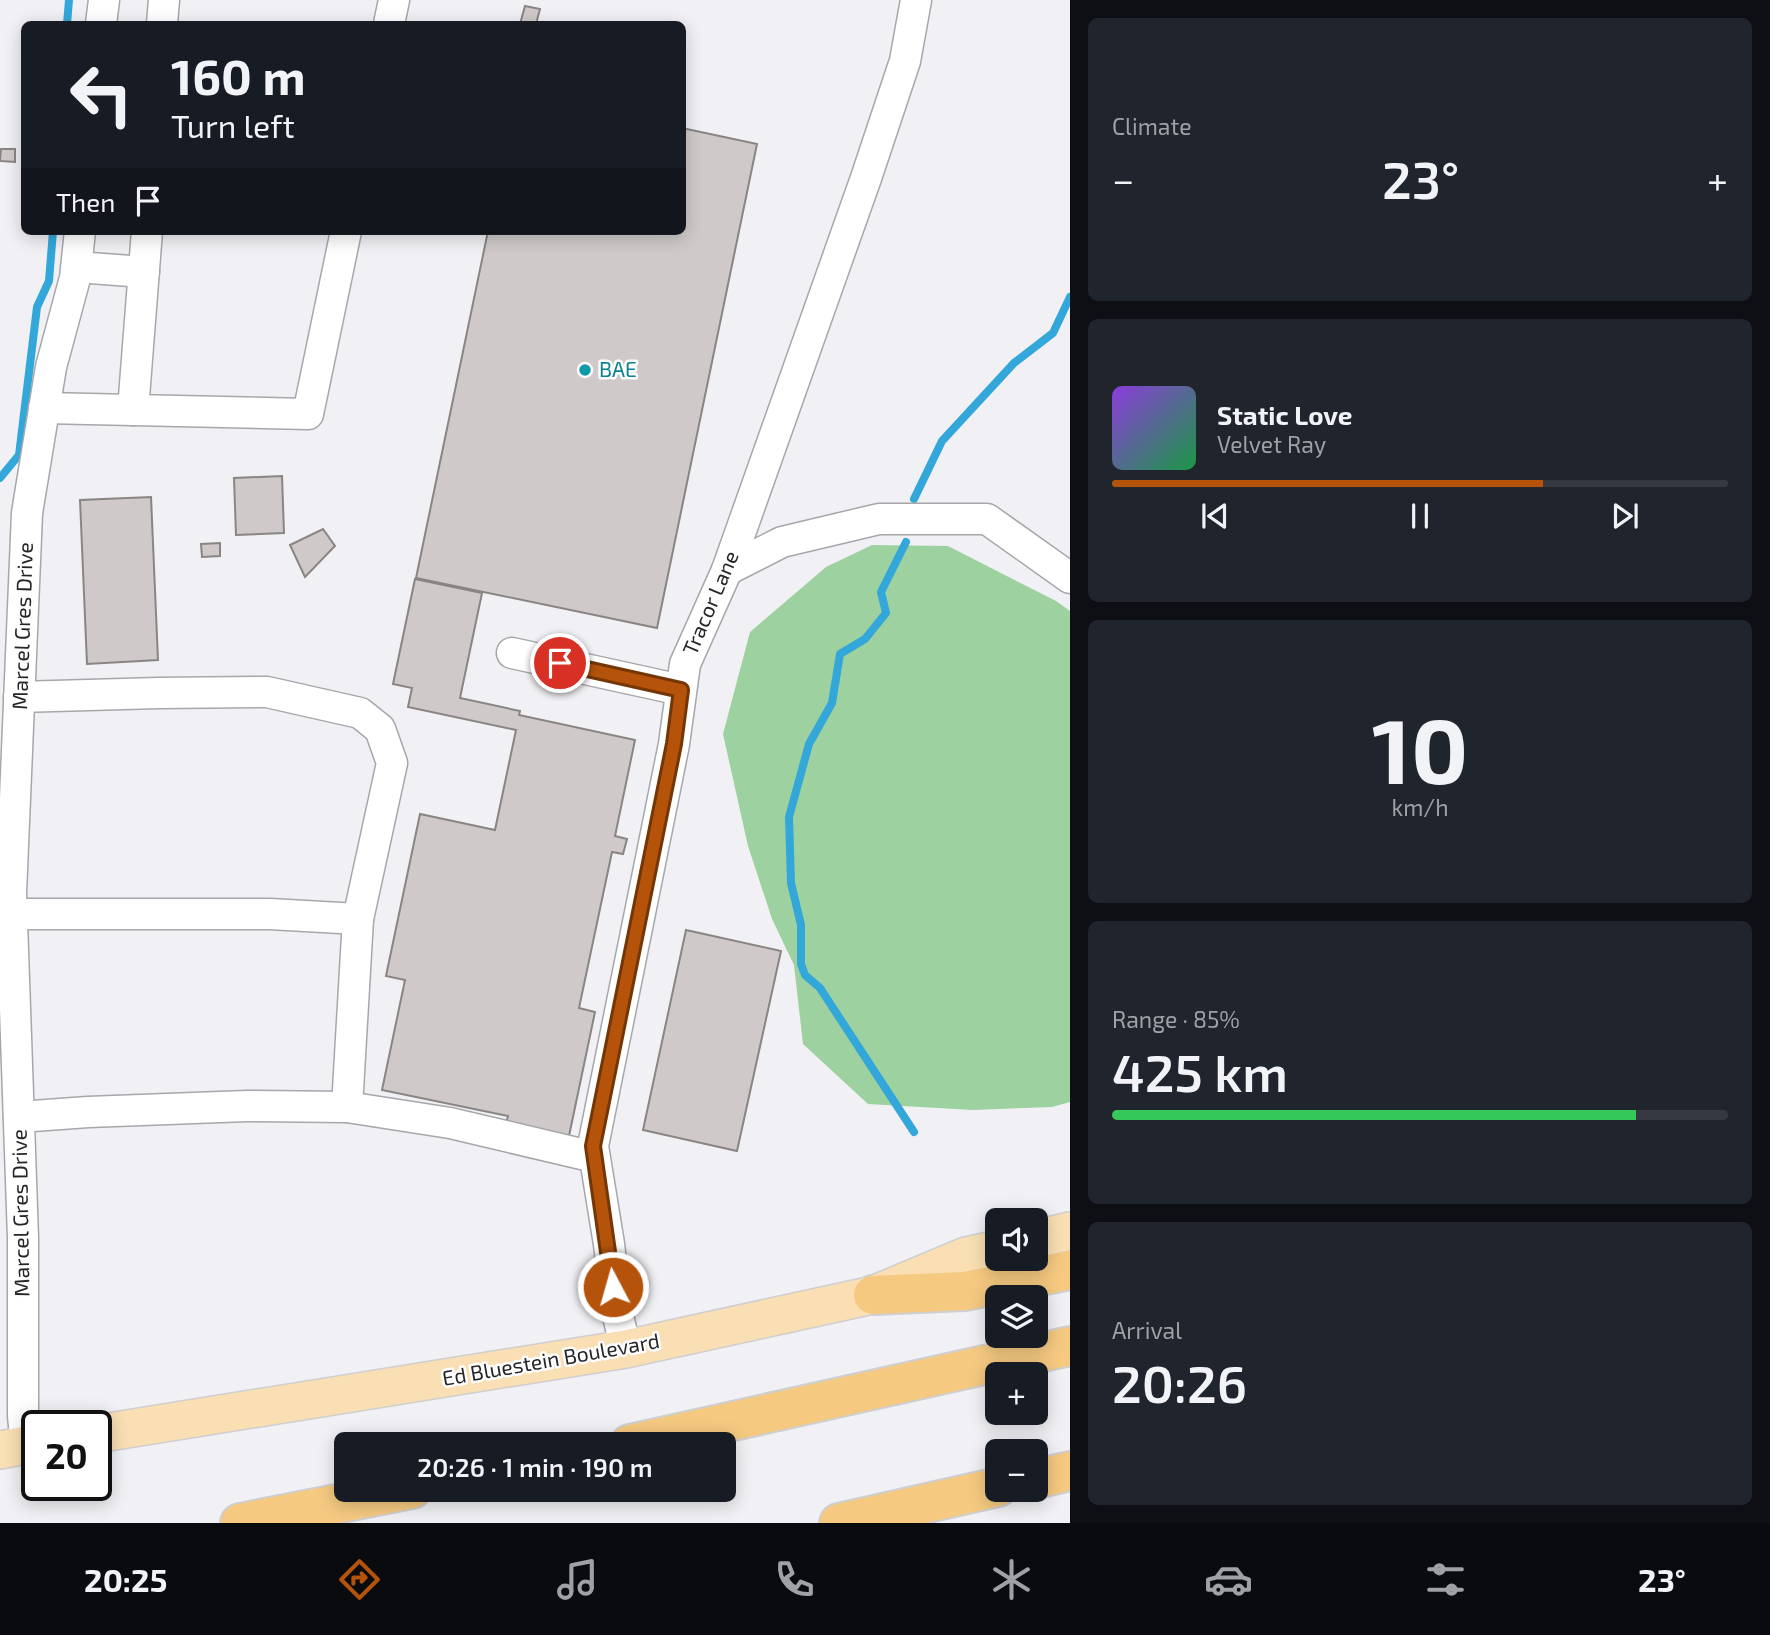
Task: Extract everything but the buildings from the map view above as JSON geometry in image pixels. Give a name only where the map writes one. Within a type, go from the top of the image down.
[{"type":"highway","points":[[873,1295],[965,1291],[1070,1270]]},
{"type":"highway","points":[[684,1432],[1070,1346]]},
{"type":"highway","points":[[1048,1476],[1070,1471]]},
{"type":"highway","points":[[839,1523],[985,1490]]},
{"type":"highway","points":[[240,1523],[346,1502]]},
{"type":"main road","points":[[1048,1236],[1070,1231]]},
{"type":"main road","name":"Ed Bluestein Boulevard","points":[[112,1431],[626,1349],[873,1295],[966,1256],[985,1252]]},
{"type":"street","points":[[101,21],[104,0]]},
{"type":"street","points":[[162,21],[164,0]]},
{"type":"street","points":[[390,21],[394,0]]},
{"type":"street","name":"Tracor Lane","points":[[626,1349],[616,1308],[593,1146],[674,744],[685,664],[727,570],[885,122],[905,61],[916,0]]},
{"type":"street","name":"Marcel Gres Drive","points":[[23,1410],[23,1238],[11,893],[27,513],[51,367],[77,267],[80,235]]},
{"type":"street","points":[[133,410],[147,235]]},
{"type":"street","points":[[44,408],[308,414],[345,235]]},
{"type":"street","points":[[77,267],[144,272]]},
{"type":"street","points":[[727,570],[782,542],[879,519],[987,519],[1070,579]]},
{"type":"street","points":[[512,653],[681,690]]},
{"type":"street","points":[[19,697],[267,692],[360,713],[380,729],[392,763],[358,919],[346,1107]]},
{"type":"street","points":[[12,914],[270,914],[358,919]]},
{"type":"street","points":[[19,1117],[235,1106],[346,1107],[450,1123],[594,1157]]},
{"type":"green space","points":[[872,545],[948,546],[1056,601],[1070,611],[1070,1102],[1052,1107],[973,1110],[868,1104],[803,1044],[794,965],[772,919],[748,846],[723,734],[750,632],[826,567]]},
{"type":"waterway","points":[[67,21],[69,0]]},
{"type":"waterway","points":[[0,478],[19,455],[37,307],[49,281],[53,235]]},
{"type":"waterway","points":[[914,499],[942,441],[1014,363],[1053,333],[1070,297]]},
{"type":"waterway","points":[[906,542],[881,592],[886,613],[865,639],[840,654],[832,703],[809,744],[789,817],[791,883],[801,925],[801,964],[805,975],[820,988],[914,1132]]},
{"type":"place","name":"BAE","points":[[585,370]]},
{"type":"route","points":[[560,663],[681,690],[674,744],[593,1146],[613,1287]]}]
